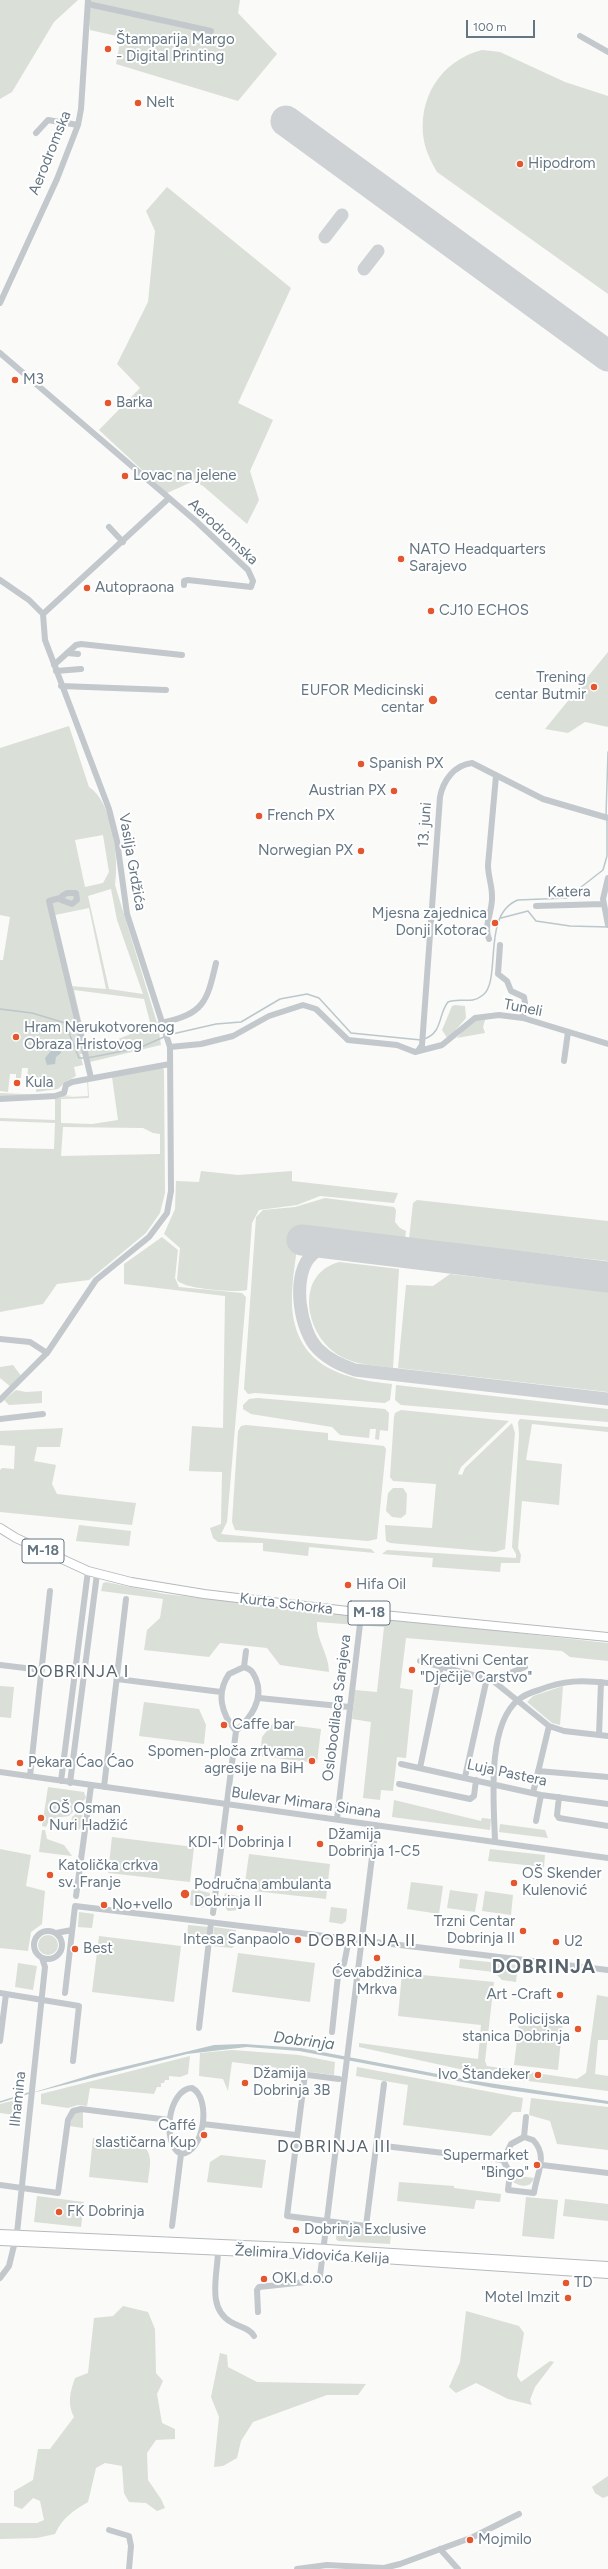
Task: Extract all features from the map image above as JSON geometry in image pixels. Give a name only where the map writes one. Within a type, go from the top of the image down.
[{"type":"main road","name":"Kurta Schorka","points":[[0,1528],[16,1538],[88,1571],[132,1582],[204,1594],[373,1614],[608,1637]]},
{"type":"main road","points":[[0,2234],[16,2237]]},
{"type":"main road","points":[[0,2241],[16,2237]]},
{"type":"main road","name":"Želimira Vidovića Kelija","points":[[16,2237],[218,2250],[324,2252],[608,2274]]},
{"type":"main road","name":"Želimira Vidovića Kelija","points":[[16,2237],[608,2266]]},
{"type":"street","points":[[88,2],[212,31]]},
{"type":"street","name":"Aerodromska","points":[[0,303],[57,179],[78,125],[81,109],[88,2]]},
{"type":"street","points":[[580,36],[608,52]]},
{"type":"street","points":[[36,133],[48,120],[78,125]]},
{"type":"street","name":"Aerodromska","points":[[0,353],[168,499],[197,522],[248,570],[253,581],[251,586],[188,580],[184,581],[184,585]]},
{"type":"street","name":"Aerodromska","points":[[43,614],[168,499]]},
{"type":"street","points":[[109,527],[123,542]]},
{"type":"street","points":[[0,580],[17,591],[43,614]]},
{"type":"street","name":"Vasilja Grdžića","points":[[43,614],[43,636],[109,809],[117,841],[128,914],[166,1040],[170,1047]]},
{"type":"street","points":[[55,668],[76,644],[182,655]]},
{"type":"street","points":[[67,653],[78,654]]},
{"type":"street","points":[[55,668],[81,669]]},
{"type":"street","points":[[61,686],[166,690]]},
{"type":"street","name":"13. juni","points":[[420,1048],[442,787],[447,778],[468,763],[475,764],[542,799],[605,817]]},
{"type":"street","points":[[489,939],[487,931],[492,895],[488,878],[488,865],[496,776]]},
{"type":"street","name":"Katera","points":[[608,878],[603,891],[603,904],[608,925]]},
{"type":"street","points":[[60,898],[48,902],[91,1078]]},
{"type":"street","name":"Katera","points":[[536,906],[603,904]]},
{"type":"street","points":[[500,945],[498,974],[507,982],[511,991],[524,997],[525,1003],[523,1018]]},
{"type":"street","points":[[162,1025],[187,1016],[201,1005],[209,994],[216,963]]},
{"type":"street","name":"Tuneli","points":[[170,1047],[201,1044],[233,1036],[270,1016],[303,1005],[316,1009],[339,1034],[348,1040],[397,1045],[415,1052],[420,1048],[427,1051],[442,1046],[470,1021],[480,1016],[499,1015],[523,1018],[608,1044]]},
{"type":"street","points":[[564,1061],[568,1032]]},
{"type":"street","points":[[0,1400],[46,1353],[96,1280],[150,1237],[167,1213],[171,1190],[170,1047]]},
{"type":"street","points":[[0,1099],[54,1096],[64,1093],[68,1083],[170,1064]]},
{"type":"street","points":[[0,1339],[30,1342],[46,1353]]},
{"type":"street","points":[[0,1419],[43,1414]]},
{"type":"street","points":[[61,1781],[88,1571]]},
{"type":"street","points":[[70,1783],[97,1574]]},
{"type":"street","points":[[30,1776],[50,1591]]},
{"type":"street","points":[[104,1788],[126,1599]]},
{"type":"street","name":"Oslobodilaca Sarajeva","points":[[337,1820],[349,1707],[360,1624]]},
{"type":"street","points":[[244,1667],[246,1650]]},
{"type":"street","points":[[420,1661],[490,1679],[549,1726],[564,1731],[608,1736]]},
{"type":"street","points":[[0,1665],[42,1670]]},
{"type":"street","points":[[236,1731],[228,1722],[221,1701],[221,1692],[229,1674],[244,1667]]},
{"type":"street","points":[[213,1913],[228,1805],[236,1731],[251,1714],[258,1698],[258,1683],[254,1673],[244,1667]]},
{"type":"street","points":[[420,1768],[441,1667]]},
{"type":"street","points":[[490,1679],[525,1667]]},
{"type":"street","points":[[117,1679],[221,1692]]},
{"type":"street","points":[[465,1777],[490,1679]]},
{"type":"street","points":[[495,1842],[493,1769],[499,1736],[506,1718],[517,1701],[558,1682],[579,1679],[608,1683]]},
{"type":"street","points":[[599,1735],[601,1682]]},
{"type":"street","points":[[258,1698],[349,1707]]},
{"type":"street","points":[[532,1793],[549,1726]]},
{"type":"street","name":"Luja Pastera","points":[[401,1764],[541,1795],[608,1804]]},
{"type":"street","points":[[538,1771],[608,1777]]},
{"type":"street","name":"Bulevar Mimara Sinana","points":[[0,1772],[104,1788],[608,1858]]},
{"type":"street","points":[[399,1784],[470,1799],[474,1796],[476,1780]]},
{"type":"street","points":[[76,1896],[91,1786]]},
{"type":"street","points":[[536,1821],[541,1795]]},
{"type":"street","points":[[560,1797],[557,1815],[559,1818],[608,1826]]},
{"type":"street","points":[[258,2312],[257,2290],[259,2287],[318,2280],[324,2252],[376,1825]]},
{"type":"street","points":[[65,1993],[70,1931],[75,1906],[608,1970]]},
{"type":"street","points":[[199,2028],[211,1923]]},
{"type":"street","points":[[47,1931],[56,1933],[70,1931],[62,1942],[60,1953],[50,1959],[42,1958],[34,1948],[37,1937],[47,1931]]},
{"type":"street","points":[[56,1933],[62,1942]]},
{"type":"street","points":[[332,2032],[339,1966],[344,1964],[349,1939]]},
{"type":"street","name":"Ilhamina","points":[[0,2278],[9,2266],[16,2237],[23,2188],[32,2085],[45,1966],[42,1958]]},
{"type":"street","name":"Ilhamina","points":[[45,1966],[50,1959]]},
{"type":"street","points":[[0,2041],[3,1994],[79,2006],[73,2061]]},
{"type":"street","points":[[276,2073],[277,2071],[339,2079]]},
{"type":"street","points":[[305,2074],[296,2135],[287,2216],[366,2226],[384,2084]]},
{"type":"street","points":[[189,2088],[197,2091],[200,2099],[203,2124],[192,2148],[187,2153],[182,2154],[176,2151],[172,2142],[169,2120],[177,2099],[189,2088]]},
{"type":"street","points":[[0,2185],[58,2193],[68,2120],[73,2111],[88,2110],[169,2120]]},
{"type":"street","points":[[524,2137],[526,2117]]},
{"type":"street","points":[[203,2124],[296,2135]]},
{"type":"street","points":[[503,2160],[511,2144],[524,2137]]},
{"type":"street","points":[[503,2160],[510,2174],[508,2190],[534,2194],[536,2177],[542,2165],[537,2143],[524,2137]]},
{"type":"street","points":[[376,2145],[503,2160]]},
{"type":"street","points":[[172,2226],[182,2154]]},
{"type":"street","points":[[542,2165],[608,2173]]},
{"type":"street","points":[[218,2250],[216,2306],[222,2317],[252,2331],[254,2336]]},
{"type":"street","points":[[297,2569],[327,2565],[384,2568],[417,2559],[473,2537],[519,2514]]},
{"type":"street","points":[[110,2530],[129,2536],[131,2546],[130,2569]]},
{"type":"street","points":[[440,2549],[458,2569]]},
{"type":"shaded area","points":[[0,0],[78,0],[54,22],[12,92],[0,99]]},
{"type":"shaded area","points":[[87,0],[240,0],[238,13],[277,54],[238,101],[116,64],[121,37],[90,30]]},
{"type":"shaded area","name":"Hipodrom","points":[[482,50],[500,52],[565,82],[608,96],[608,294],[437,172],[433,165],[424,141],[424,111],[428,97],[443,73],[454,63],[467,55]]},
{"type":"shaded area","points":[[167,187],[291,288],[238,403],[273,420],[250,471],[259,500],[247,524],[203,486],[194,481],[167,493],[99,430],[140,388],[117,364],[148,302],[155,231],[146,211]]},
{"type":"shaded area","name":"Trening centar Butmir","points":[[608,652],[608,727],[585,722],[568,733],[545,729]]},
{"type":"shaded area","points":[[69,726],[89,787],[97,794],[104,805],[109,818],[115,847],[115,885],[158,1026],[161,1045],[90,1062],[87,1054],[80,1054],[83,1065],[74,1067],[76,1076],[67,1081],[58,1089],[36,1092],[37,1081],[27,1080],[28,1068],[22,1068],[21,1078],[16,1078],[16,1074],[10,1074],[8,1092],[0,1091],[0,960],[3,960],[10,917],[0,915],[0,748]],"holes":[[[103,835],[109,872],[103,883],[85,887],[75,840]],[[111,889],[117,920],[143,994],[109,989],[88,896]],[[89,908],[106,989],[70,986],[55,915]],[[74,990],[144,999],[151,1026],[88,1051]]]},
{"type":"shaded area","points":[[452,1006],[465,1006],[466,1018],[448,1039],[442,1030]]},
{"type":"shaded area","points":[[486,1017],[483,1027],[485,1033],[457,1038],[470,1022]]},
{"type":"shaded area","points":[[55,1046],[60,1048],[61,1053],[56,1057],[55,1064],[47,1065],[45,1058]]},
{"type":"shaded area","points":[[162,1067],[164,1070],[165,1193],[160,1213],[146,1233],[89,1280],[57,1284],[43,1304],[0,1312],[0,1148],[54,1149],[55,1123],[0,1121],[0,1118],[55,1120],[55,1099],[0,1101],[0,1093],[74,1096],[51,1098],[88,1096],[87,1079]],"holes":[[[112,1077],[118,1120],[92,1124],[61,1123],[61,1099],[89,1098],[88,1080]],[[63,1127],[143,1128],[153,1133],[160,1134],[160,1154],[61,1156]]]},
{"type":"shaded area","points":[[201,1171],[238,1175],[292,1171],[292,1181],[398,1193],[394,1203],[320,1196],[297,1205],[259,1210],[252,1223],[247,1290],[210,1290],[189,1286],[177,1280],[180,1248],[164,1234],[175,1209],[176,1181],[199,1182]]},
{"type":"shaded area","points":[[325,1198],[394,1207],[396,1210],[395,1222],[400,1228],[406,1231],[405,1239],[300,1227],[294,1267],[292,1306],[295,1326],[302,1343],[312,1356],[325,1366],[339,1373],[374,1382],[392,1384],[390,1400],[385,1403],[255,1393],[248,1394],[244,1389],[256,1217],[263,1210],[295,1207]]},
{"type":"shaded area","points":[[417,1200],[608,1221],[608,1261],[409,1239],[413,1203]]},
{"type":"shaded area","points":[[162,1237],[178,1250],[175,1278],[179,1287],[242,1293],[246,1297],[227,1522],[221,1534],[371,1549],[375,1553],[309,1547],[308,1556],[263,1551],[263,1543],[218,1542],[213,1538],[210,1528],[221,1524],[222,1472],[189,1471],[192,1426],[223,1428],[225,1296],[124,1284],[124,1264]]},
{"type":"shaded area","points":[[339,1262],[399,1269],[393,1368],[362,1364],[347,1360],[334,1352],[324,1342],[316,1330],[311,1317],[309,1303],[311,1290],[316,1278],[325,1268]]},
{"type":"shaded area","points":[[450,1274],[608,1292],[608,1392],[398,1368],[406,1285],[433,1286]]},
{"type":"shaded area","points":[[13,1365],[22,1377],[11,1387],[0,1378],[0,1367]]},
{"type":"shaded area","points":[[396,1385],[608,1409],[608,1422],[401,1405],[395,1400]]},
{"type":"shaded area","points":[[16,1390],[26,1392],[42,1391],[42,1403],[9,1405],[4,1400]]},
{"type":"shaded area","points":[[258,1398],[385,1409],[389,1413],[388,1431],[380,1430],[379,1440],[375,1439],[376,1429],[370,1429],[369,1438],[340,1435],[332,1427],[251,1414],[243,1409],[243,1405],[249,1399]]},
{"type":"shaded area","points":[[401,1410],[509,1421],[461,1467],[458,1474],[462,1475],[465,1468],[512,1423],[515,1433],[505,1549],[495,1552],[390,1543],[386,1541],[385,1525],[432,1528],[436,1484],[393,1481],[390,1477],[394,1417],[395,1413]]},
{"type":"shaded area","points":[[520,1419],[608,1427],[608,1432],[532,1424],[526,1460],[562,1464],[559,1505],[522,1501],[518,1548],[521,1555],[520,1563],[501,1563],[500,1572],[432,1567],[433,1558],[382,1554],[387,1550],[516,1558],[516,1554],[512,1547],[519,1435],[518,1422]]},
{"type":"shaded area","points":[[246,1425],[328,1433],[328,1440],[384,1446],[386,1449],[377,1539],[368,1541],[235,1530],[232,1522],[238,1431],[241,1426]]},
{"type":"shaded area","points":[[63,1428],[60,1447],[37,1447],[34,1461],[56,1465],[52,1484],[57,1494],[136,1503],[132,1525],[0,1512],[0,1470],[2,1468],[14,1469],[15,1446],[0,1445],[0,1431]]},
{"type":"shaded area","points":[[393,1488],[403,1488],[407,1494],[406,1514],[401,1518],[392,1517],[386,1511],[388,1493]]},
{"type":"shaded area","points":[[79,1525],[131,1531],[129,1546],[76,1541]]},
{"type":"shaded area","points":[[106,1582],[165,1594],[608,1643],[608,1661],[570,1657],[562,1651],[406,1638],[400,1688],[413,1690],[406,1758],[397,1757],[393,1791],[381,1790],[380,1800],[363,1798],[371,1722],[352,1719],[355,1690],[377,1692],[384,1627],[317,1622],[318,1635],[327,1659],[329,1672],[280,1665],[267,1648],[220,1643],[209,1657],[144,1650],[147,1630],[160,1618],[163,1599],[101,1591],[103,1583]]},
{"type":"shaded area","points":[[0,1686],[14,1687],[11,1718],[0,1717]]},
{"type":"shaded area","points":[[563,1686],[560,1725],[552,1723],[527,1702],[533,1696]]},
{"type":"shaded area","points":[[144,1702],[199,1709],[206,1725],[204,1744],[139,1736]]},
{"type":"shaded area","points":[[273,1723],[321,1729],[317,1763],[260,1756],[262,1737]]},
{"type":"shaded area","points":[[48,1787],[84,1792],[86,1798],[69,1816],[50,1819],[46,1827],[42,1826]]},
{"type":"shaded area","points":[[394,1800],[481,1821],[482,1818],[491,1819],[490,1830],[392,1817]]},
{"type":"shaded area","points":[[83,1808],[81,1828],[77,1831],[66,1830],[65,1823],[71,1823],[72,1817]]},
{"type":"shaded area","points":[[500,1824],[545,1830],[548,1838],[499,1832]]},
{"type":"shaded area","points":[[42,1830],[45,1830],[47,1839],[64,1845],[72,1856],[39,1852]]},
{"type":"shaded area","points":[[112,1837],[194,1847],[190,1882],[108,1873]]},
{"type":"shaded area","points":[[0,1849],[31,1855],[26,1886],[45,1891],[42,1924],[31,1932],[28,1951],[0,1948]]},
{"type":"shaded area","points":[[490,1849],[545,1855],[544,1867],[488,1861]]},
{"type":"shaded area","points":[[249,1854],[330,1864],[326,1899],[244,1890]]},
{"type":"shaded area","points":[[411,1882],[443,1886],[439,1914],[407,1909]]},
{"type":"shaded area","points":[[194,1889],[210,1893],[209,1903],[202,1908],[190,1905],[191,1891]]},
{"type":"shaded area","points":[[450,1890],[478,1894],[475,1912],[447,1908]]},
{"type":"shaded area","points":[[485,1891],[513,1895],[511,1915],[482,1911]]},
{"type":"shaded area","points":[[225,1893],[241,1897],[239,1910],[228,1911],[222,1903]]},
{"type":"shaded area","points":[[331,1907],[347,1909],[346,1921],[342,1924],[329,1922]]},
{"type":"shaded area","points":[[79,1912],[94,1914],[92,1928],[78,1927]]},
{"type":"shaded area","points":[[188,1925],[209,1927],[207,1945],[187,1941]]},
{"type":"shaded area","points":[[214,1927],[236,1930],[234,1946],[232,1948],[212,1946]]},
{"type":"shaded area","points":[[48,1935],[55,1938],[58,1945],[55,1952],[48,1955],[41,1952],[38,1945],[41,1938]]},
{"type":"shaded area","points":[[99,1936],[181,1946],[174,2002],[92,1992]]},
{"type":"shaded area","points":[[238,1953],[315,1963],[310,2002],[232,1992]]},
{"type":"shaded area","points":[[460,1959],[518,1965],[516,1982],[502,1980],[494,1972],[459,1968]]},
{"type":"shaded area","points":[[18,1963],[37,1966],[33,1990],[15,1987]]},
{"type":"shaded area","points":[[402,1973],[494,1982],[485,2061],[487,2066],[577,2079],[586,2073],[597,1995],[608,1997],[608,2040],[598,2040],[595,2074],[608,2076],[608,2091],[496,2077],[359,2047],[359,2043],[478,2059],[481,2025],[398,2016]]},
{"type":"shaded area","points":[[520,2015],[563,2020],[558,2070],[514,2065]]},
{"type":"shaded area","name":"Dobrinja","points":[[244,2044],[301,2048],[469,2080],[608,2101],[608,2104],[494,2088],[299,2051],[247,2047],[187,2054],[28,2094],[94,2074],[214,2045]]},
{"type":"shaded area","points":[[232,2050],[299,2055],[335,2062],[334,2075],[232,2062],[228,2091],[223,2079],[199,2076],[200,2053]]},
{"type":"shaded area","points":[[190,2056],[188,2074],[180,2077],[169,2076],[169,2080],[165,2080],[164,2083],[161,2083],[161,2087],[157,2087],[154,2094],[90,2088],[87,2106],[78,2105],[68,2108],[41,2104],[41,2094]]},
{"type":"shaded area","points":[[357,2067],[523,2098],[521,2112],[513,2112],[491,2136],[403,2125],[408,2085],[356,2076]]},
{"type":"shaded area","points":[[24,2098],[21,2116],[0,2113],[0,2104]]},
{"type":"shaded area","points":[[531,2098],[608,2107],[608,2150],[557,2144],[550,2121],[529,2115]]},
{"type":"shaded area","points":[[83,2111],[83,2128],[69,2126],[74,2113]]},
{"type":"shaded area","points":[[93,2138],[141,2144],[148,2152],[150,2157],[148,2183],[89,2177]]},
{"type":"shaded area","points":[[221,2155],[266,2160],[262,2188],[207,2182],[210,2162]]},
{"type":"shaded area","points":[[511,2175],[534,2178],[531,2184],[522,2186],[513,2182]]},
{"type":"shaded area","points":[[399,2182],[454,2186],[454,2188],[501,2194],[500,2202],[476,2200],[474,2209],[397,2201]]},
{"type":"shaded area","name":"FK Dobrinja","points":[[37,2196],[84,2202],[81,2227],[34,2222]]},
{"type":"shaded area","points":[[526,2197],[558,2200],[554,2239],[522,2236]]},
{"type":"shaded area","points":[[565,2199],[608,2204],[608,2221],[563,2216]]},
{"type":"shaded area","points":[[337,2225],[391,2233],[390,2244],[338,2241],[336,2239]]},
{"type":"shaded area","points":[[123,2306],[148,2312],[155,2329],[156,2373],[163,2381],[157,2394],[162,2423],[175,2429],[175,2439],[156,2440],[147,2453],[148,2480],[161,2499],[165,2508],[157,2511],[146,2503],[129,2502],[124,2493],[122,2466],[105,2463],[96,2468],[88,2502],[68,2515],[55,2534],[37,2538],[0,2539],[0,2523],[37,2523],[44,2520],[40,2501],[33,2498],[22,2509],[14,2506],[14,2491],[33,2480],[38,2449],[50,2449],[74,2417],[70,2407],[71,2393],[75,2378],[88,2373],[94,2318],[113,2316]]},
{"type":"shaded area","points":[[466,2311],[519,2326],[524,2333],[517,2376],[521,2382],[550,2361],[554,2362],[535,2387],[530,2400],[532,2405],[508,2399],[476,2383],[456,2393],[449,2387],[460,2362]]},
{"type":"shaded area","points":[[220,2353],[227,2355],[228,2367],[257,2382],[366,2384],[358,2395],[327,2395],[253,2422],[241,2441],[237,2458],[223,2466],[214,2467],[219,2417],[211,2397]]},
{"type":"shaded area","points":[[608,2476],[608,2496],[603,2498],[595,2493],[592,2487]]},
{"type":"waterway","points":[[606,816],[608,752]]},
{"type":"waterway","points":[[424,1039],[430,1036],[437,1028],[448,1002],[457,1000],[474,1000],[483,995],[488,987],[491,976],[496,932],[500,919],[507,907],[518,900],[567,898],[603,870],[607,856],[607,820]]},
{"type":"waterway","points":[[501,918],[528,911],[536,921],[570,926],[608,927]]},
{"type":"waterway","points":[[168,1035],[216,1024],[241,1022],[280,999],[307,994],[319,998],[351,1033],[421,1040]]},
{"type":"waterway","points":[[0,1009],[32,1013],[65,1023],[79,1058],[84,1058]]},
{"type":"waterway","points":[[87,1058],[139,1048],[164,1037]]},
{"type":"waterway","name":"Dobrinja","points":[[0,2102],[29,2093]]},
{"type":"taxiway","points":[[325,237],[342,215]]},
{"type":"taxiway","points":[[364,269],[378,251]]},
{"type":"taxiway","points":[[338,1244],[319,1250],[309,1258],[304,1267],[300,1291],[300,1305],[303,1318],[312,1341],[322,1353],[331,1359],[355,1370],[608,1399]]},
{"type":"runway","points":[[286,121],[608,356]]},
{"type":"runway","points":[[302,1240],[608,1277]]},
{"type":"place","name":"Štamparija Margo - Digital Printing","points":[[108,49]]},
{"type":"place","name":"Nelt","points":[[138,103]]},
{"type":"place","name":"Hipodrom","points":[[520,164]]},
{"type":"place","name":"M3","points":[[15,380]]},
{"type":"place","name":"Barka","points":[[108,403]]},
{"type":"place","name":"Lovac na jelene","points":[[125,476]]},
{"type":"place","name":"NATO Headquarters Sarajevo","points":[[401,559]]},
{"type":"place","name":"Autopraona","points":[[87,588]]},
{"type":"place","name":"CJ10 ECHOS","points":[[431,611]]},
{"type":"place","name":"Trening centar Butmir","points":[[594,687]]},
{"type":"place","name":"EUFOR Medicinski centar","points":[[433,700]]},
{"type":"place","name":"Spanish PX","points":[[361,764]]},
{"type":"place","name":"Austrian PX","points":[[394,791]]},
{"type":"place","name":"French PX","points":[[259,816]]},
{"type":"place","name":"Norwegian PX","points":[[361,851]]},
{"type":"place","name":"Mjesna zajednica Donji Kotorac","points":[[495,923]]},
{"type":"place","name":"Hram Nerukotvorenog Obraza Hristovog","points":[[16,1037]]},
{"type":"place","name":"Kula","points":[[17,1083]]},
{"type":"place","name":"Hifa Oil","points":[[348,1585]]},
{"type":"place","name":"Kreativni Centar \"Dječije Carstvo\"","points":[[412,1670]]},
{"type":"place","name":"Caffe bar","points":[[224,1725]]},
{"type":"place","name":"Spomen-ploča zrtvama agresije na BiH","points":[[312,1761]]},
{"type":"place","name":"Pekara Ćao Ćao","points":[[20,1763]]},
{"type":"place","name":"OŠ Osman Nuri Hadžić","points":[[41,1818]]},
{"type":"place","name":"KDI-1 Dobrinja I","points":[[240,1828]]},
{"type":"place","name":"Džamija Dobrinja 1-C5","points":[[320,1844]]},
{"type":"place","name":"Katolička crkva sv. Franje","points":[[50,1875]]},
{"type":"place","name":"OŠ Skender Kulenović","points":[[514,1883]]},
{"type":"place","name":"Područna ambulanta Dobrinja II","points":[[185,1894]]},
{"type":"place","name":"No+vello","points":[[104,1905]]},
{"type":"place","name":"Trzni Centar Dobrinja II","points":[[523,1931]]},
{"type":"place","name":"Intesa Sanpaolo","points":[[298,1940]]},
{"type":"place","name":"U2","points":[[556,1942]]},
{"type":"place","name":"Best","points":[[75,1949]]},
{"type":"place","name":"Ćevabdžinica Mrkva","points":[[377,1958]]},
{"type":"place","name":"Art -Craft","points":[[560,1995]]},
{"type":"place","name":"Policijska stanica Dobrinja","points":[[578,2029]]},
{"type":"place","name":"Ivo Štandeker","points":[[538,2075]]},
{"type":"place","name":"Džamija Dobrinja 3B","points":[[245,2083]]},
{"type":"place","name":"Caffé slastičarna Kup","points":[[204,2135]]},
{"type":"place","name":"Supermarket \"Bingo\"","points":[[537,2165]]},
{"type":"place","name":"FK Dobrinja","points":[[59,2212]]},
{"type":"place","name":"Dobrinja Exclusive","points":[[296,2230]]},
{"type":"place","name":"OKI d.o.o","points":[[264,2279]]},
{"type":"place","name":"TD","points":[[566,2283]]},
{"type":"place","name":"Motel Imzit","points":[[568,2298]]},
{"type":"place","name":"Mojmilo","points":[[470,2540]]},
{"type":"district","name":"DOBRINJA I","points":[[78,1672]]},
{"type":"district","name":"DOBRINJA II","points":[[362,1941]]},
{"type":"district","name":"DOBRINJA","points":[[544,1967]]},
{"type":"district","name":"DOBRINJA III","points":[[334,2147]]}]
